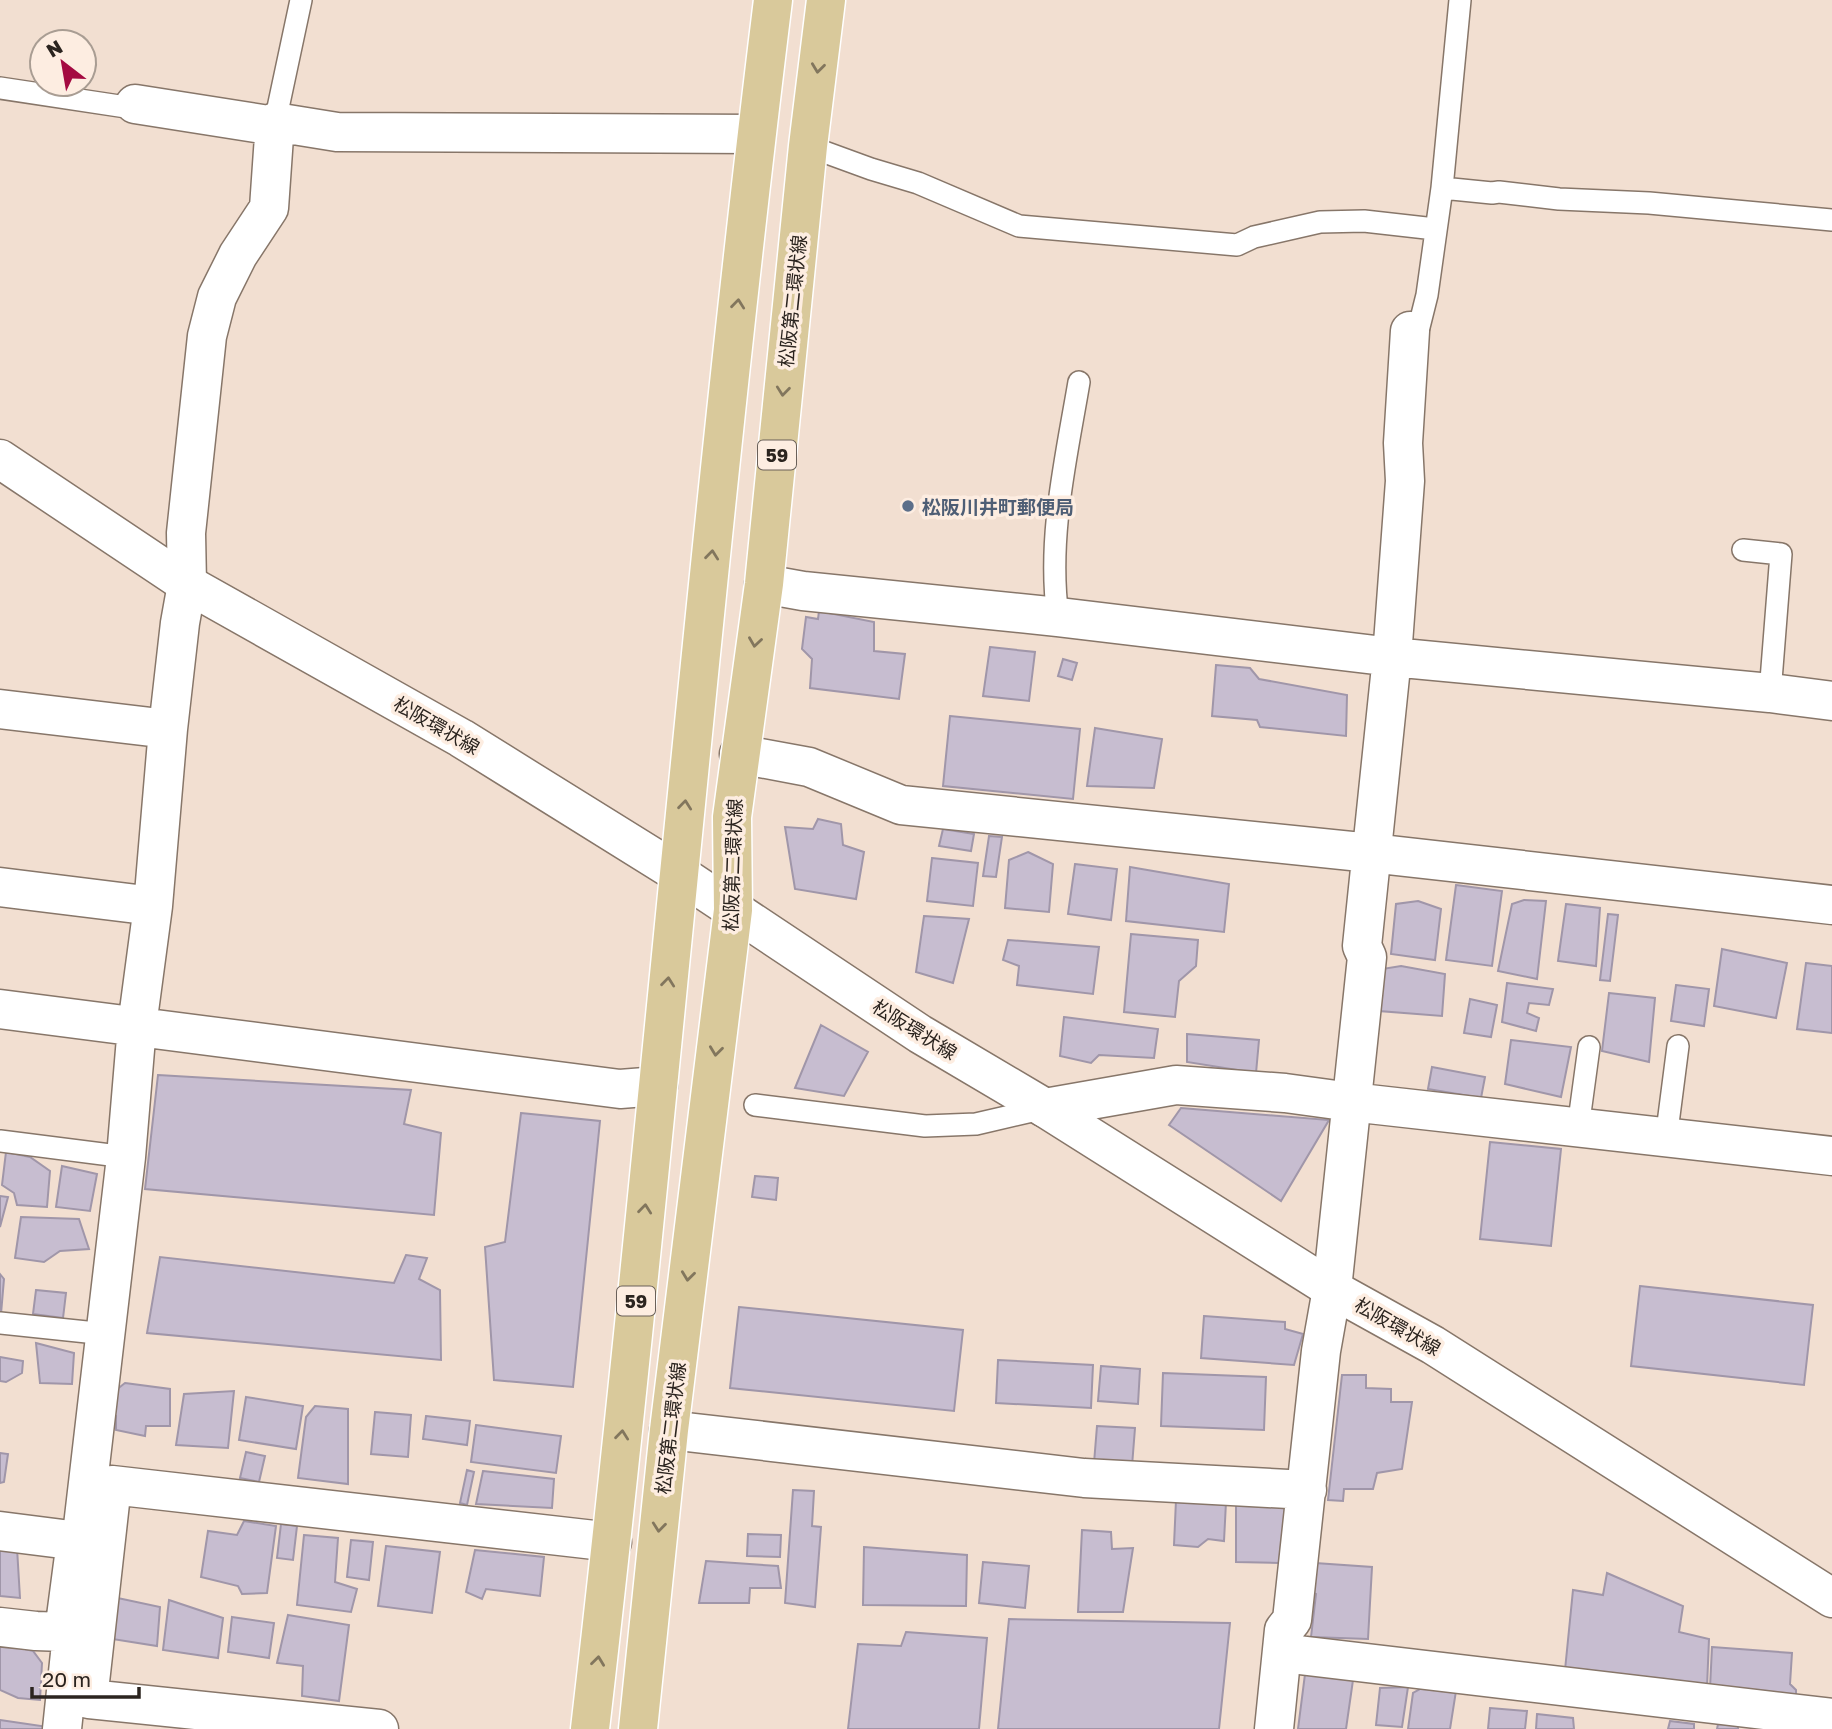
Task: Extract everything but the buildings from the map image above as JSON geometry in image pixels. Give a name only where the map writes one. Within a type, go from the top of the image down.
[{"type":"main road","name":"59","points":[[590,1729],[612,1542],[678,873],[772,0]]},
{"type":"main road","name":"松阪第二環状線","points":[[638,1729],[669,1430],[733,910],[732,817],[764,584],[808,146],[827,0]]},
{"type":"street","points":[[135,104],[337,132],[756,134]]},
{"type":"street","points":[[275,124],[269,208],[237,255],[217,297],[207,336],[186,533],[187,584],[168,729],[153,906],[83,1527],[90,1542],[90,1666],[87,1714],[380,1729]]},
{"type":"street","points":[[1274,1729],[1284,1630],[1292,1620],[1321,1351],[1332,1289],[1367,957],[1362,946],[1392,657],[1405,481],[1403,443],[1410,331]]},
{"type":"street","name":"松阪環状線","points":[[0,459],[187,584],[461,738],[678,873],[920,1034],[1045,1108],[1332,1289],[1433,1345],[1832,1598]]},
{"type":"street","points":[[764,584],[803,591],[1058,617],[1392,657],[1832,701]]},
{"type":"street","points":[[0,709],[168,729]]},
{"type":"street","points":[[739,754],[809,767],[901,805],[1371,853],[1832,905]]},
{"type":"street","points":[[0,887],[153,906]]},
{"type":"street","points":[[0,1009],[620,1089],[657,1086]]},
{"type":"street","points":[[1045,1108],[1176,1085],[1285,1093],[1666,1139],[1832,1156]]},
{"type":"street","points":[[669,1430],[1084,1478],[1307,1490]]},
{"type":"street","points":[[62,1729],[71,1644],[64,1632],[90,1542],[112,1485],[612,1542]]},
{"type":"street","points":[[0,1531],[90,1542]]},
{"type":"street","points":[[0,1627],[64,1632]]},
{"type":"street","points":[[1282,1653],[1832,1718]]},
{"type":"lane","points":[[275,124],[301,0]]},
{"type":"lane","points":[[1410,331],[1419,327],[1427,295],[1442,188],[1460,0]]},
{"type":"lane","points":[[0,88],[126,107],[135,104]]},
{"type":"lane","points":[[808,146],[918,183],[1019,226],[1237,245],[1254,237],[1320,222],[1364,221],[1436,229]]},
{"type":"lane","points":[[1442,188],[1832,220]]},
{"type":"lane","points":[[1058,617],[1054,589],[1059,495],[1079,382]]},
{"type":"lane","points":[[1743,550],[1781,554],[1770,693]]},
{"type":"lane","points":[[1666,1139],[1678,1046]]},
{"type":"lane","points":[[1578,1128],[1589,1047]]},
{"type":"lane","points":[[755,1105],[925,1126],[976,1124],[1045,1108]]},
{"type":"lane","points":[[0,1142],[126,1157]]},
{"type":"lane","points":[[0,1323],[106,1334]]},
{"type":"place","name":"松阪川井町郵便局","points":[[908,506]]}]
